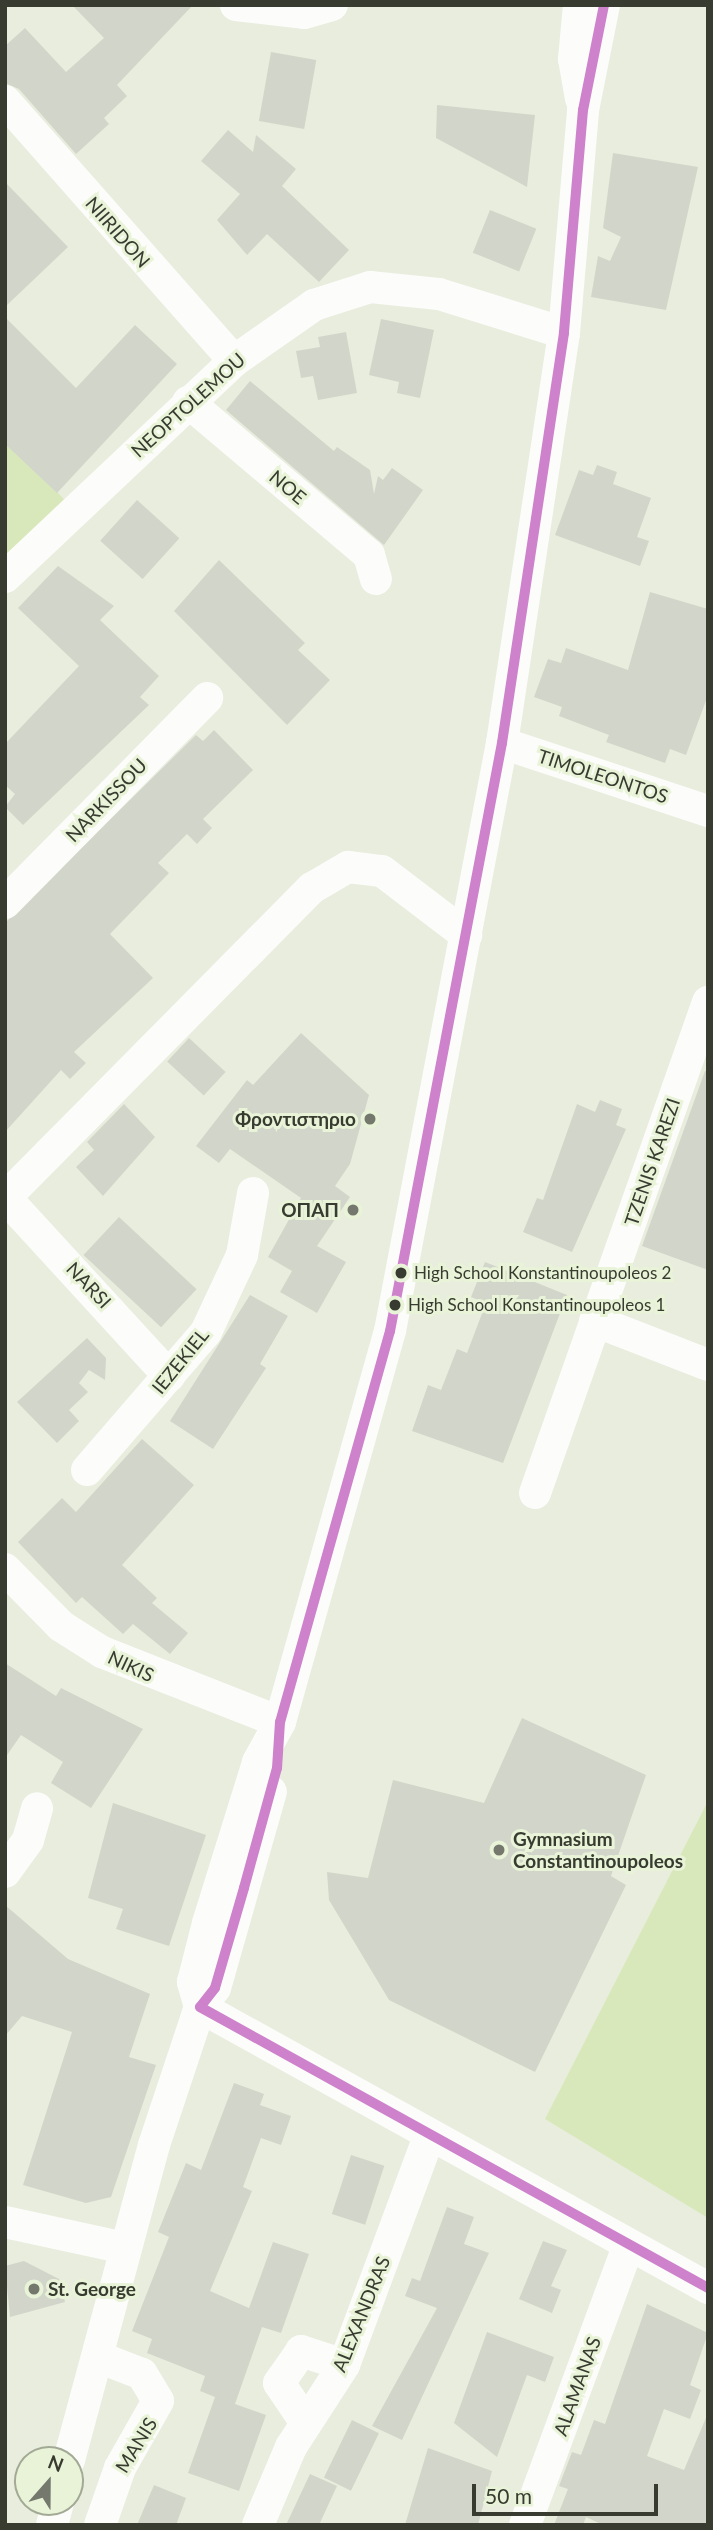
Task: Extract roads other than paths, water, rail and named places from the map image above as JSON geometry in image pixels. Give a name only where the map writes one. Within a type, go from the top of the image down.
[{"type":"street","points":[[236,5],[304,13],[332,5]]},
{"type":"street","points":[[579,5],[574,60],[583,110]]},
{"type":"street","points":[[73,2446],[124,2248],[200,2007],[193,1982],[208,1923],[258,1762],[280,1722],[390,1331],[502,743],[564,333],[583,110],[600,48],[604,5]]},
{"type":"street","name":"NIIRIDON","points":[[5,101],[234,360]]},
{"type":"street","name":"NEOPTOLEMOU","points":[[5,577],[234,360],[314,305],[370,287],[439,294],[564,333]]},
{"type":"street","name":"NOE","points":[[188,402],[369,555],[376,579]]},
{"type":"street","name":"NARKISSOU","points":[[5,903],[207,698]]},
{"type":"street","name":"TIMOLEONTOS","points":[[502,743],[706,805]]},
{"type":"street","points":[[5,1197],[313,888],[348,867],[382,871],[466,935]]},
{"type":"street","name":"TZENIS KAREZI","points":[[535,1493],[708,1002]]},
{"type":"street","name":"IEZEKIEL","points":[[87,1470],[206,1332],[237,1266],[253,1193]]},
{"type":"street","name":"NARSI","points":[[5,1197],[169,1376]]},
{"type":"street","points":[[595,1321],[708,1365]]},
{"type":"street","name":"NIKIS","points":[[5,1569],[61,1626],[102,1652],[280,1722]]},
{"type":"street","points":[[5,1872],[29,1840],[37,1808]]},
{"type":"street","points":[[200,2007],[708,2288]]},
{"type":"street","name":"ALEXANDRAS","points":[[258,2525],[306,2423],[344,2365],[430,2134]]},
{"type":"street","points":[[5,2222],[124,2248]]},
{"type":"street","name":"ALAMANAS","points":[[525,2525],[628,2246]]},
{"type":"street","points":[[306,2423],[279,2383],[301,2351],[344,2365]]},
{"type":"street","name":"MANIS","points":[[98,2357],[142,2374],[158,2401],[120,2468],[100,2525]]},
{"type":"place","name":"Φροντιστηριο","points":[[370,1119]]},
{"type":"place","name":"ΟΠΑΠ","points":[[353,1210]]},
{"type":"place","name":"High School Konstantinoupoleos 2","points":[[401,1273]]},
{"type":"place","name":"High School Konstantinoupoleos 1","points":[[395,1305]]},
{"type":"place","name":"Gymnasium Constantinoupoleos","points":[[499,1850]]},
{"type":"place","name":"St. George","points":[[34,2289]]}]
